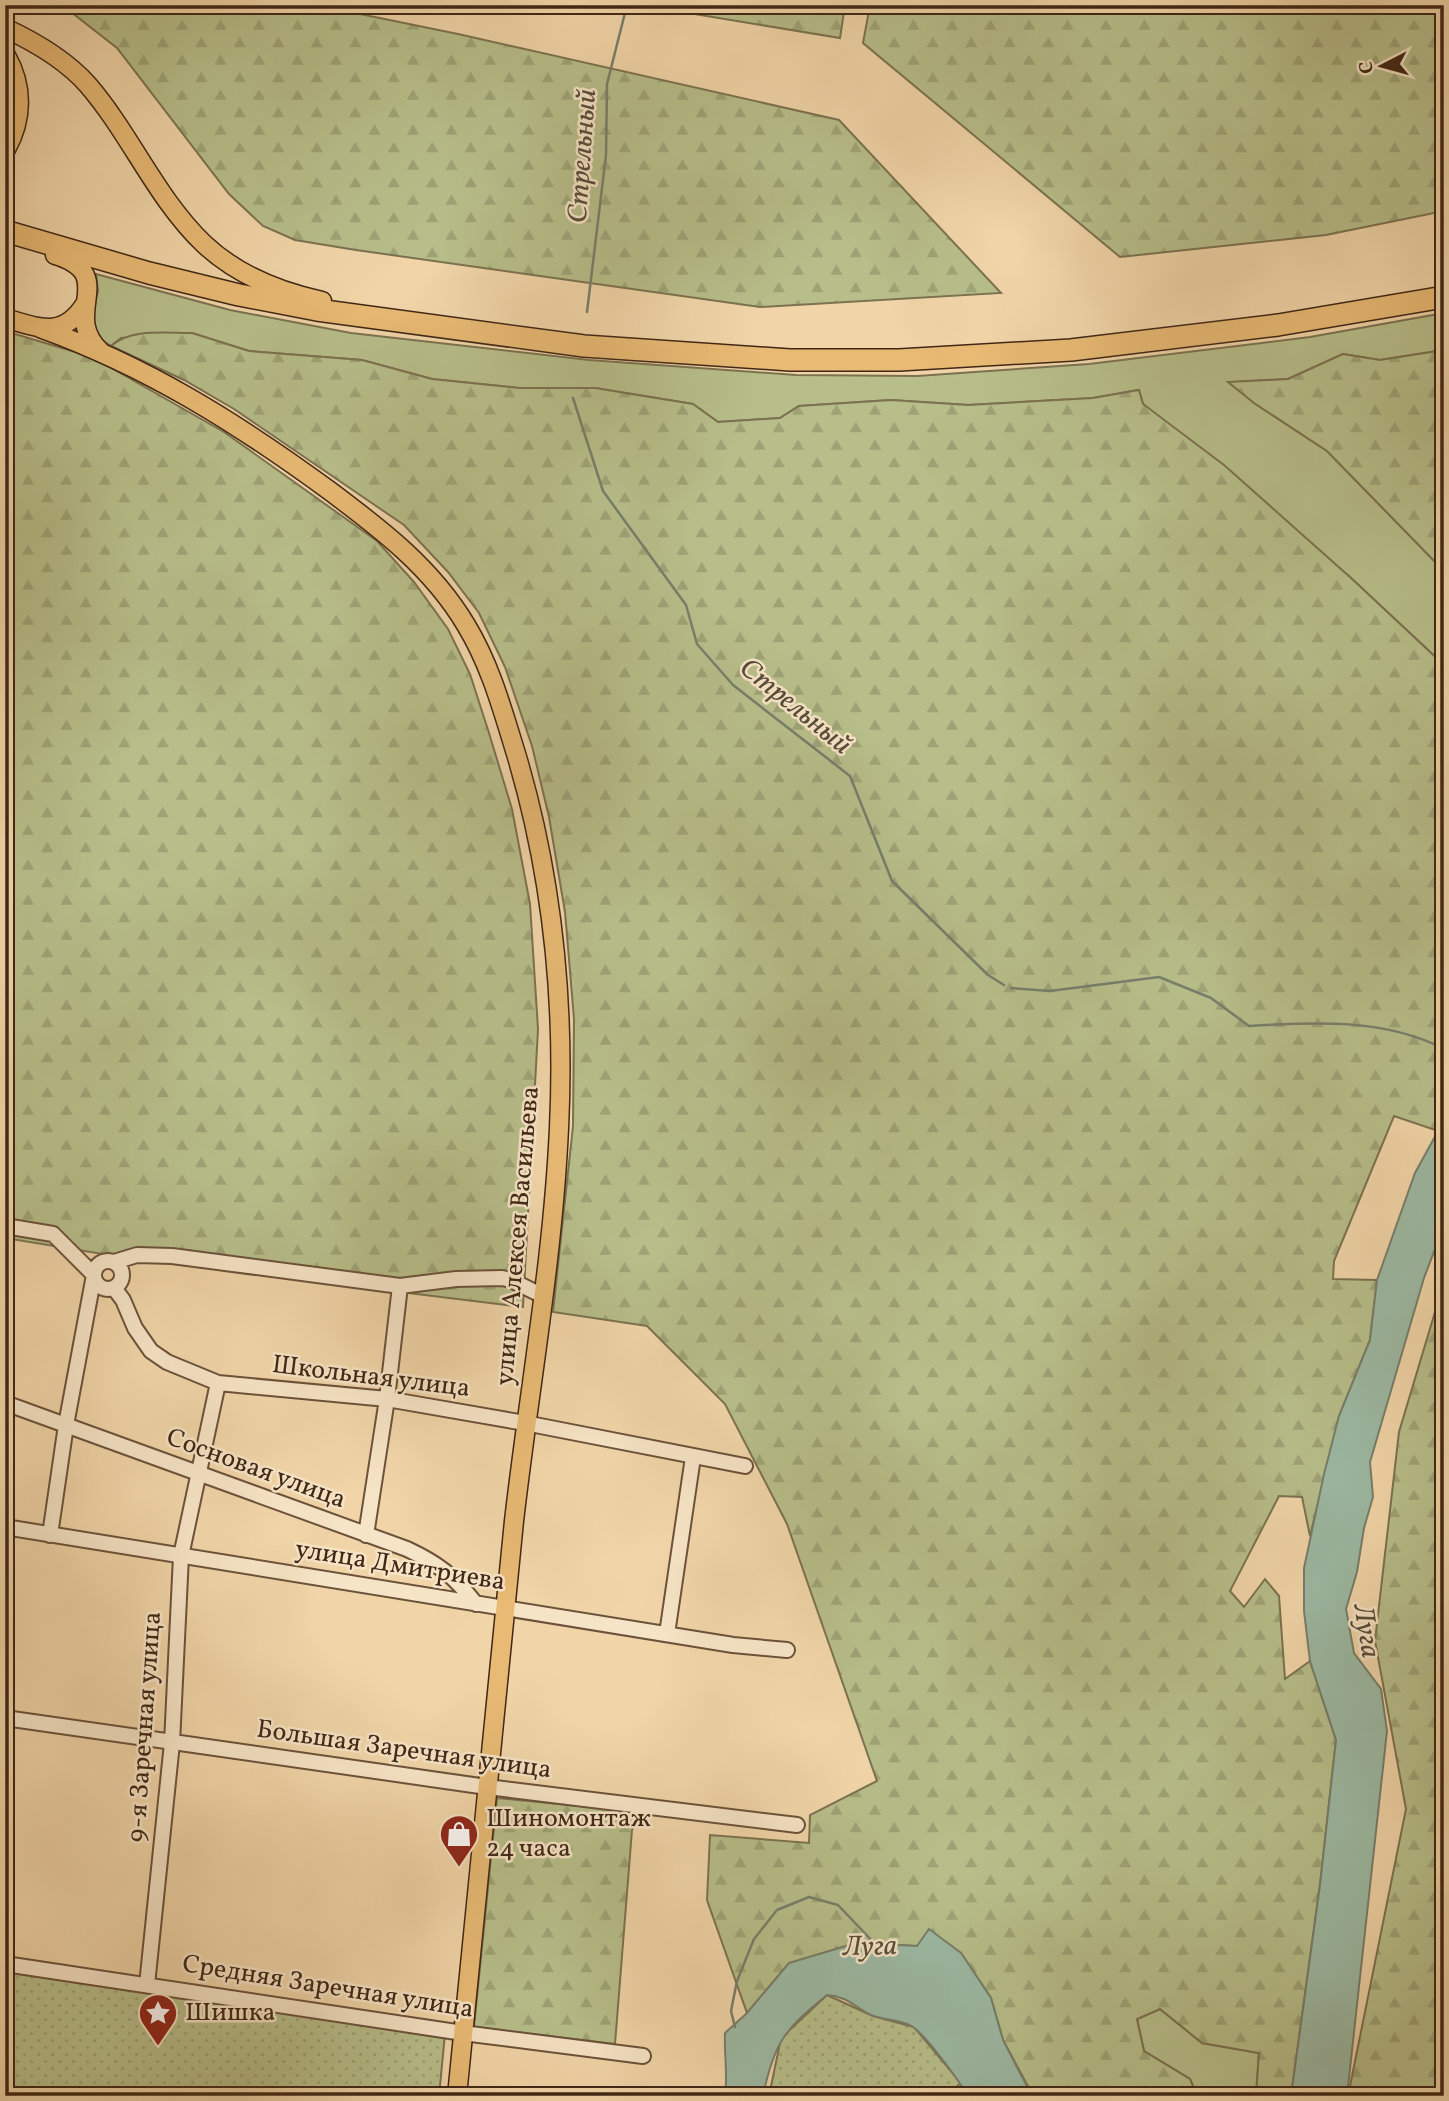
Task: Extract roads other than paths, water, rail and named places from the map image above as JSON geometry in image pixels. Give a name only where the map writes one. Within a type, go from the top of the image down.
[{"type":"highway","points":[[5,57],[15,79],[18,107],[12,135],[5,148]]},
{"type":"highway","points":[[5,231],[149,273],[284,304],[524,340],[790,360],[899,360],[991,356],[1133,344],[1335,317],[1444,297]]},
{"type":"main road","points":[[5,28],[49,52],[86,83],[119,125],[156,185],[189,229],[219,256],[251,276],[286,291],[321,301],[584,346]]},
{"type":"main road","points":[[5,240],[77,263],[88,284],[85,329],[88,338],[102,353]]},
{"type":"main road","points":[[40,328],[57,327],[70,322],[85,303]]},
{"type":"main road","name":"улица Алексея Васильева","points":[[5,317],[102,353],[152,376],[217,413],[289,461],[380,529],[421,566],[447,596],[487,665],[526,789],[541,855],[557,980],[559,1128],[543,1296],[525,1423],[505,1608],[457,2096]]},
{"type":"street","points":[[5,1226],[53,1234],[100,1287],[114,1288],[122,1278],[121,1269],[114,1262]]},
{"type":"street","points":[[50,1535],[66,1425],[94,1280],[101,1263],[137,1255],[172,1256],[400,1286],[456,1279],[502,1278],[543,1296]]},
{"type":"street","points":[[366,1535],[387,1399],[400,1286]]},
{"type":"street","name":"Школьная улица","points":[[114,1288],[150,1351],[167,1362],[218,1383],[387,1399],[745,1466]]},
{"type":"street","name":"9-я Заречная улица","points":[[147,1984],[172,1743],[181,1556],[218,1383]]},
{"type":"street","name":"Сосновая улица","points":[[5,1403],[435,1562],[450,1574],[476,1604]]},
{"type":"street","points":[[667,1634],[693,1457]]},
{"type":"street","name":"улица Дмитриева","points":[[5,1527],[476,1604],[787,1650]]},
{"type":"street","name":"Большая Заречная улица","points":[[5,1718],[487,1787],[797,1825]]},
{"type":"street","name":"Средняя Заречная улица","points":[[5,1964],[463,2033],[643,2056]]},
{"type":"water","points":[[1444,1128],[1444,1225],[1424,1278],[1370,1462],[1373,1497],[1346,1609],[1354,1653],[1381,1689],[1387,1731],[1347,2096],[1291,2096],[1320,1885],[1336,1740],[1310,1661],[1304,1611],[1304,1568],[1339,1416],[1370,1340],[1377,1280],[1415,1173],[1438,1131]]},
{"type":"water","name":"Луга","points":[[929,1929],[961,1953],[991,1998],[1003,2040],[1032,2096],[967,2096],[942,2059],[913,2027],[903,2022],[876,2017],[845,2000],[827,1995],[783,2038],[772,2062],[763,2096],[725,2096],[725,2033],[747,2013],[789,1963],[856,1943],[917,1946]]},
{"type":"waterway","name":"Стрельный","points":[[587,312],[606,155],[607,84],[627,5]]},
{"type":"waterway","name":"Стрельный","points":[[573,398],[603,491],[686,605],[697,644],[733,685],[850,776],[892,881],[988,975],[1004,985]]},
{"type":"waterway","name":"Стрельный","points":[[1011,988],[1050,991],[1159,977],[1211,998],[1249,1026],[1348,1024],[1398,1032],[1444,1049]]},
{"type":"waterway","name":"Луга","points":[[735,2027],[731,2011],[737,1981],[754,1939],[777,1910],[809,1897],[838,1905],[876,1945]]},
{"type":"place","name":"Шиномонтаж 24 часа","points":[[459,1868]]},
{"type":"place","name":"Шишка","points":[[158,2047]]}]
